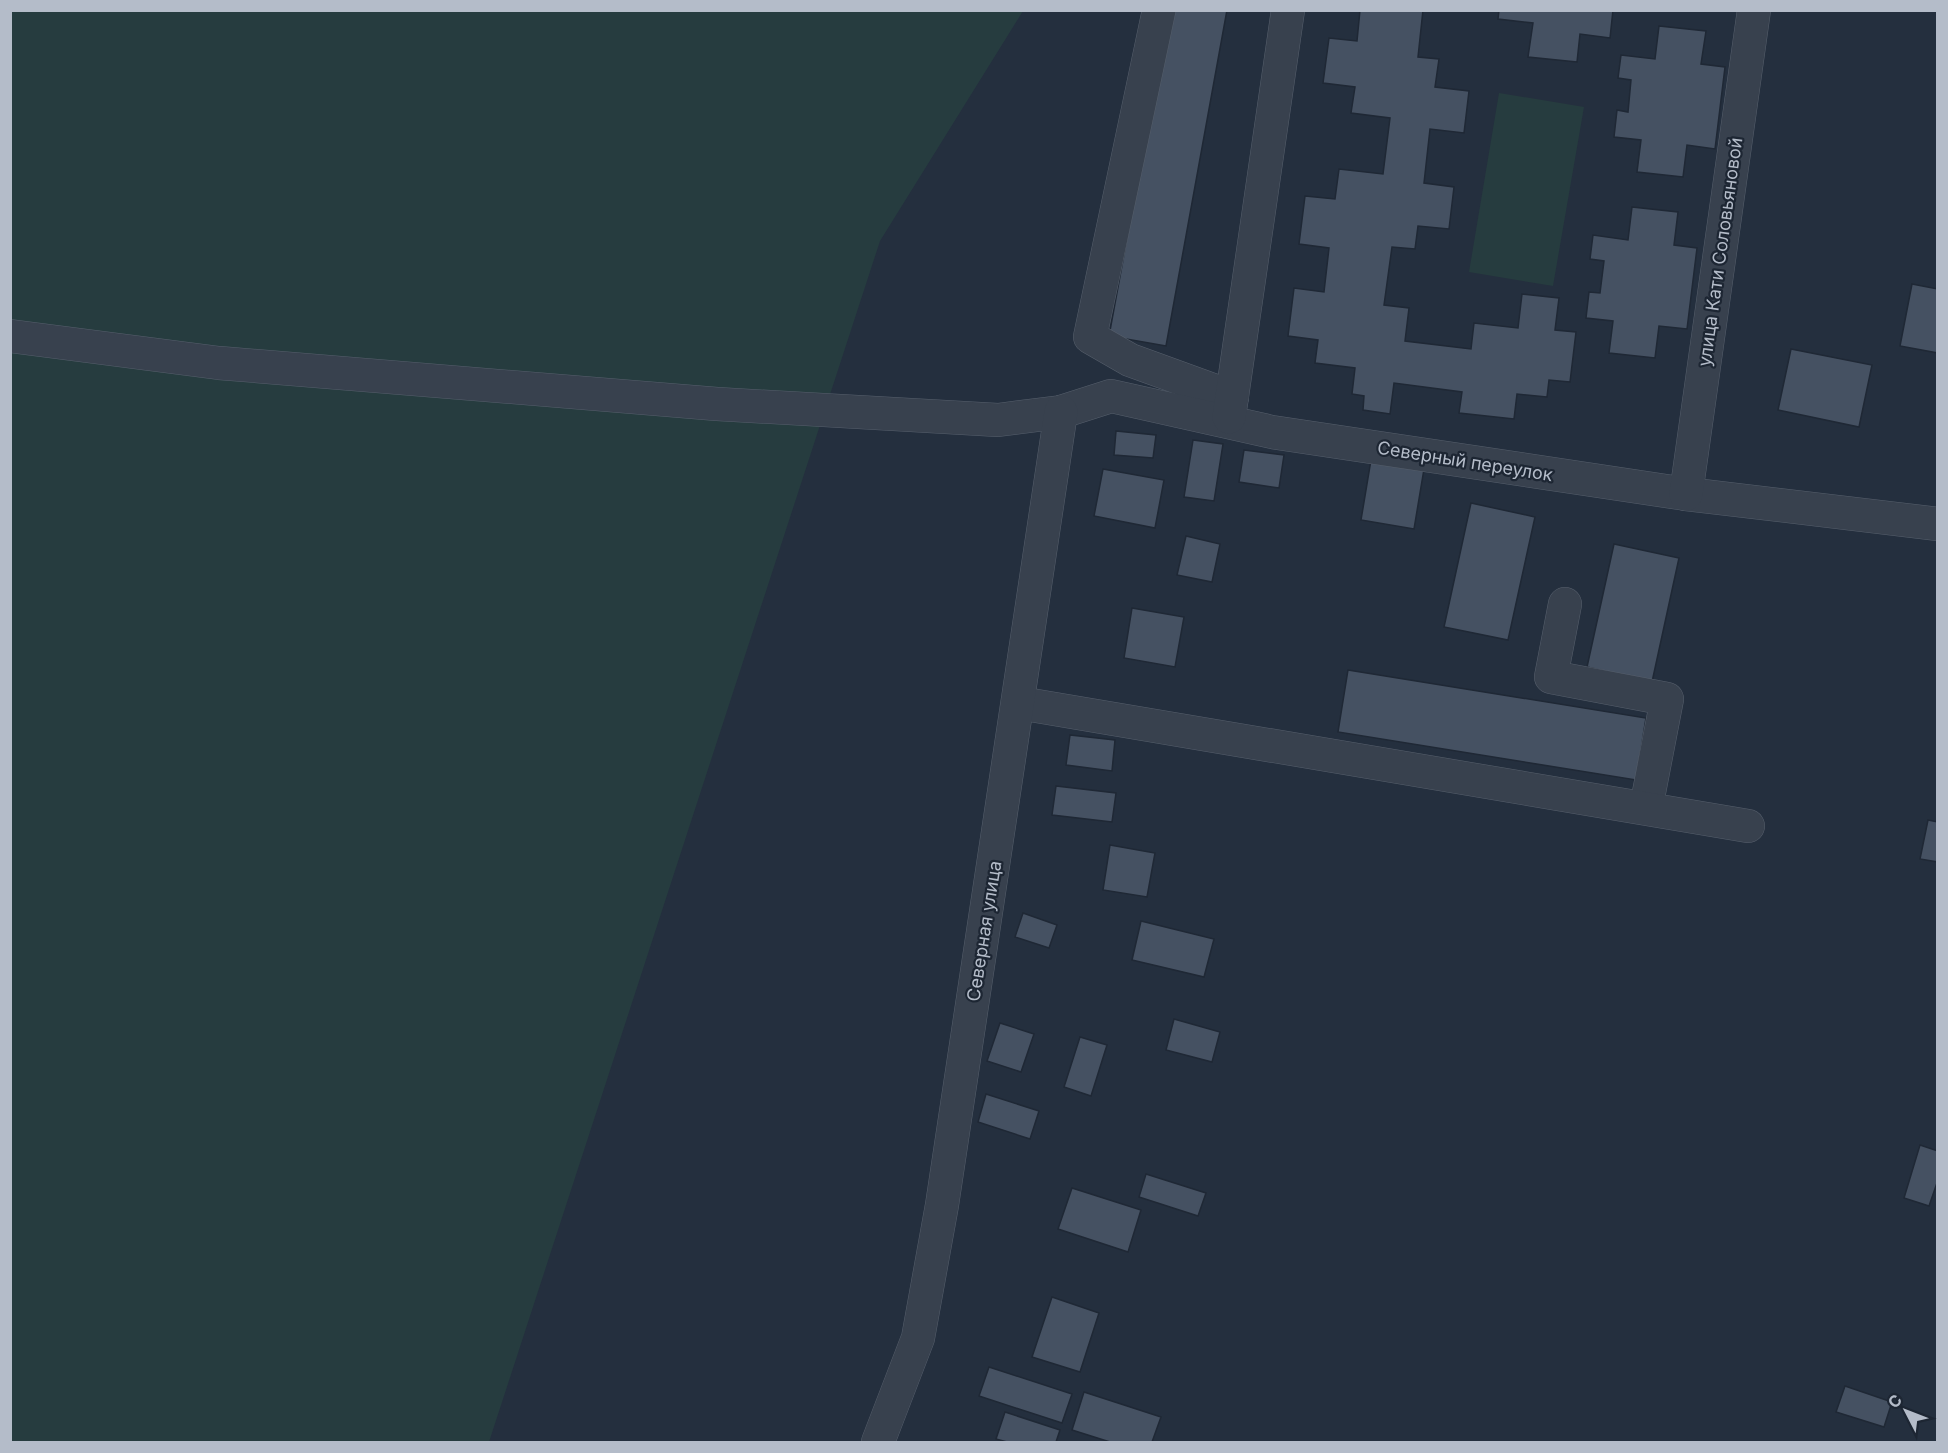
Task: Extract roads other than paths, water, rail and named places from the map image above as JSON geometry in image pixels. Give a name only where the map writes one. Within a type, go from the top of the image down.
[{"type":"street","points":[[1159,10],[1090,337],[1130,360],[1230,410],[1288,10]]},
{"type":"street","name":"улица Кати Соловьяновой","points":[[1686,494],[1754,10]]},
{"type":"street","name":"Северный переулок","points":[[10,336],[231,364],[717,404],[998,420],[1061,412],[1111,396],[1230,410],[1272,432],[1686,494],[1938,524]]},
{"type":"street","name":"Северная улица","points":[[878,1443],[918,1338],[942,1205],[1061,412]]},
{"type":"street","points":[[1565,604],[1551,677],[1667,699],[1646,808]]},
{"type":"street","points":[[1019,703],[1748,826]]}]
